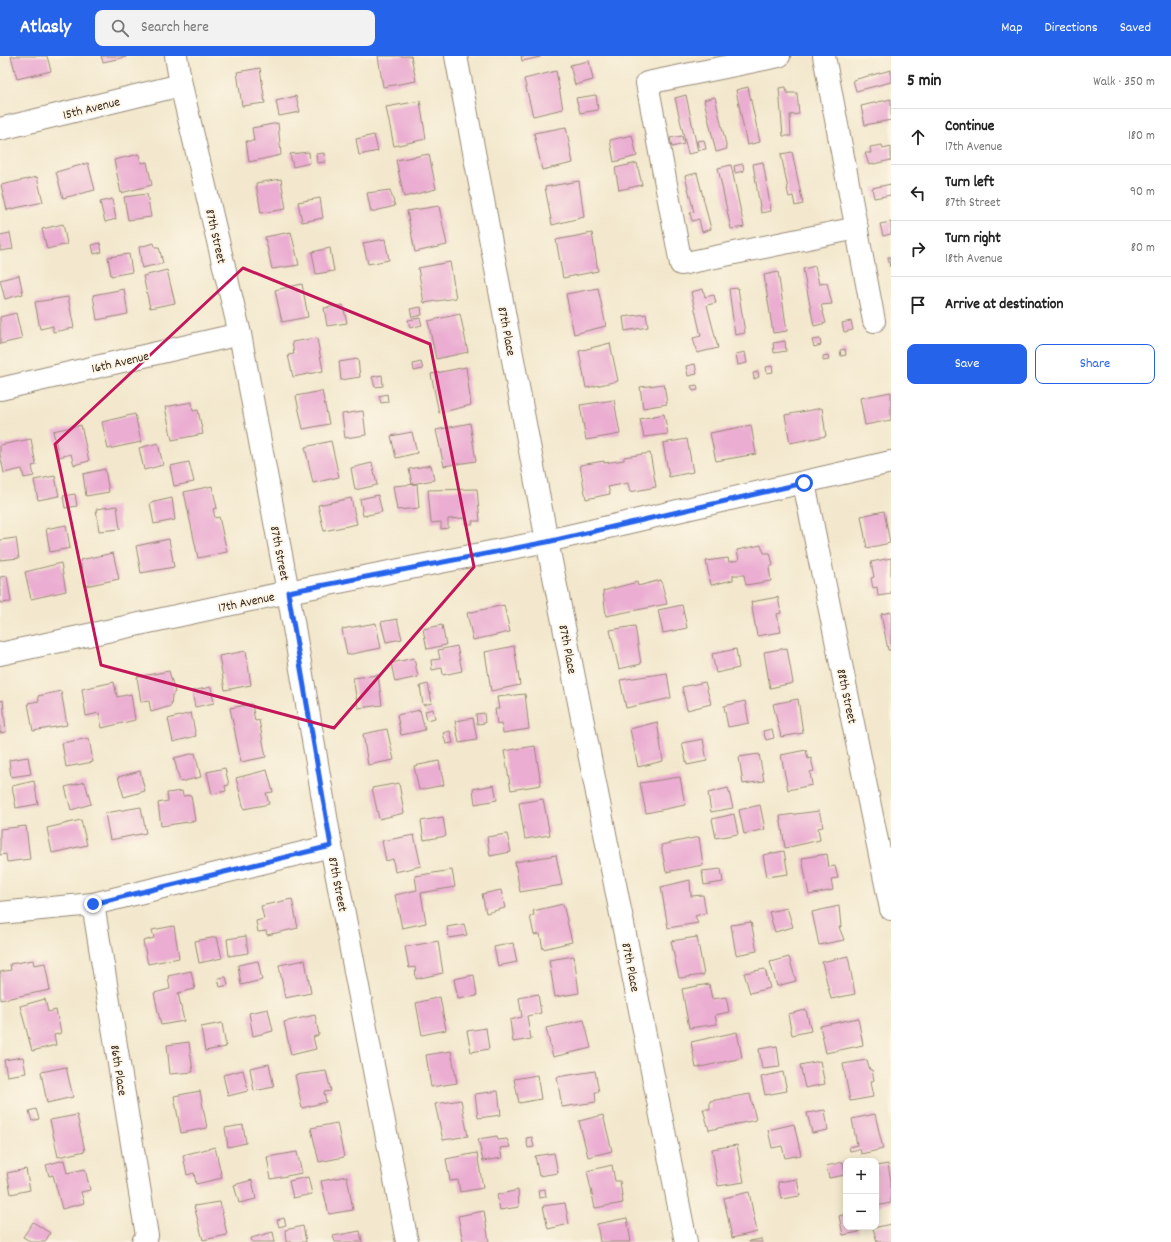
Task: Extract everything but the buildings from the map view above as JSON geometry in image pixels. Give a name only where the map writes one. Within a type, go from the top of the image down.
[{"type":"street","name":"87th Street","points":[[176,56],[240,334],[288,592],[331,846],[407,1242]]},
{"type":"street","name":"87th Place","points":[[456,56],[547,542],[686,1242]]},
{"type":"street","points":[[779,56],[647,83],[681,264],[857,228]]},
{"type":"street","points":[[824,56],[874,321]]},
{"type":"street","name":"15th Avenue","points":[[0,129],[182,85]]},
{"type":"street","name":"16th Avenue","points":[[0,389],[240,334]]},
{"type":"street","name":"17th Avenue","points":[[0,654],[288,592],[547,542],[891,462]]},
{"type":"street","name":"88th Street","points":[[804,483],[891,909]]},
{"type":"street","points":[[0,913],[93,904],[331,846]]},
{"type":"street","name":"86th Place","points":[[93,904],[145,1239]]},
{"type":"highlighted area","points":[[243,268],[430,344],[474,567],[334,728],[101,665],[55,444]]},
{"type":"route","points":[[93,904],[331,846],[288,592],[547,542],[804,483]]}]
